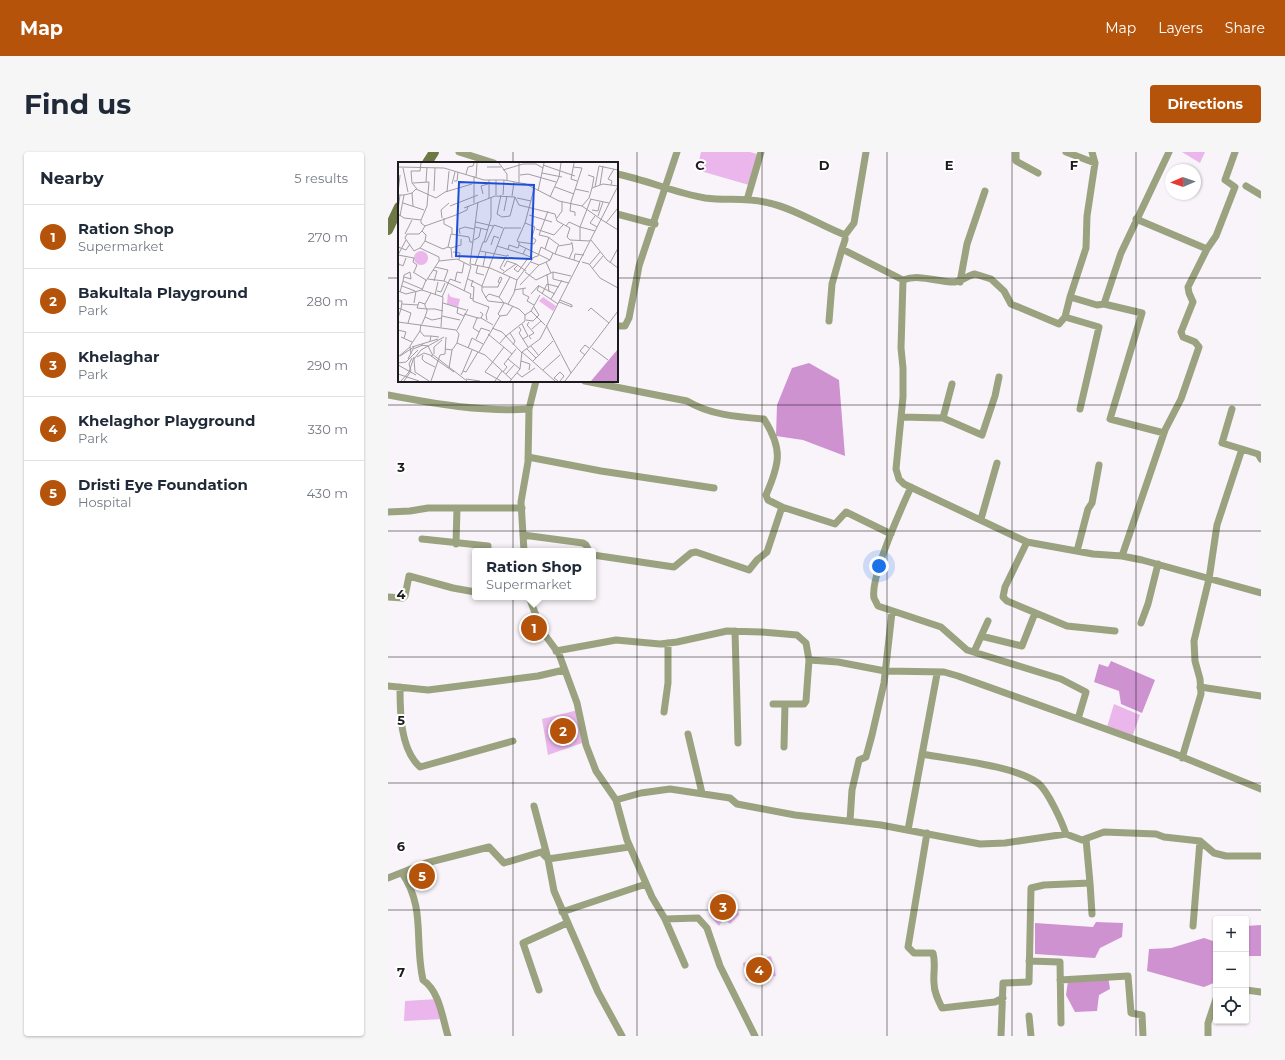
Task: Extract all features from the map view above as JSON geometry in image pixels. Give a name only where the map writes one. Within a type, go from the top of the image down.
[{"type":"main road","points":[[428,162],[434,152]]},
{"type":"main road","points":[[388,230],[398,208]]},
{"type":"street","points":[[459,152],[491,162]]},
{"type":"street","points":[[618,326],[625,326],[629,318],[639,266],[655,224],[677,152]]},
{"type":"street","points":[[748,200],[761,152]]},
{"type":"street","points":[[829,321],[832,284],[845,235],[854,223],[866,152]]},
{"type":"street","points":[[1016,152],[1016,161],[1038,173]]},
{"type":"street","points":[[1066,152],[1095,163]]},
{"type":"street","points":[[842,249],[903,280],[908,278],[927,278],[950,282],[960,282],[975,274],[991,279],[1004,291],[1011,304],[1059,324],[1065,316],[1086,248],[1087,216],[1095,163],[1092,152]]},
{"type":"street","points":[[1104,304],[1121,253],[1169,152]]},
{"type":"street","points":[[1122,556],[1164,433],[1181,399],[1199,347],[1195,342],[1183,337],[1181,332],[1193,302],[1188,287],[1207,249],[1216,236],[1235,187],[1225,180],[1235,152]]},
{"type":"street","points":[[618,174],[666,187],[678,193],[706,198],[768,202],[792,210],[845,235]]},
{"type":"street","points":[[1246,186],[1261,195]]},
{"type":"street","points":[[960,282],[967,244],[985,191]]},
{"type":"street","points":[[618,214],[655,224]]},
{"type":"street","points":[[1136,219],[1207,249]]},
{"type":"street","points":[[903,280],[901,348],[904,368],[896,469],[899,479],[904,484],[1027,542],[1077,551],[1122,556],[1158,564],[1261,593]]},
{"type":"street","points":[[1070,297],[1097,305],[1104,304],[1142,312],[1110,419],[1164,433]]},
{"type":"street","points":[[1065,316],[1099,327],[1080,409]]},
{"type":"street","points":[[901,417],[943,418],[982,435],[995,396],[999,377]]},
{"type":"street","points":[[524,548],[522,508],[528,457],[529,409],[536,382]]},
{"type":"street","points":[[590,382],[687,402],[696,407],[728,416],[764,419],[774,434],[779,452],[776,473],[766,494],[768,500],[782,507],[836,524],[846,512],[891,534]]},
{"type":"street","points":[[943,418],[952,384]]},
{"type":"street","points":[[388,395],[469,408],[504,411],[529,409]]},
{"type":"street","points":[[1232,409],[1222,443],[1258,454],[1261,459]]},
{"type":"street","points":[[1182,758],[1201,694],[1195,661],[1194,641],[1209,579],[1217,525],[1242,449]]},
{"type":"street","points":[[528,457],[601,471],[714,488]]},
{"type":"street","points":[[981,519],[998,462]]},
{"type":"street","points":[[1077,551],[1092,503],[1099,465]]},
{"type":"street","points":[[911,487],[891,534],[875,580],[874,598],[878,606],[940,627],[967,650],[1056,678],[1086,692],[1078,719]]},
{"type":"street","points":[[596,555],[674,567],[691,553],[696,552],[749,570],[757,560],[767,552],[782,507]]},
{"type":"street","points":[[388,512],[410,512],[428,508],[522,508]]},
{"type":"street","points":[[456,544],[457,508]]},
{"type":"street","points":[[523,535],[583,543],[587,548]]},
{"type":"street","points":[[422,540],[488,546],[488,548]]},
{"type":"street","points":[[1027,542],[1005,587],[1003,597],[1035,613],[1067,626],[1115,631]]},
{"type":"street","points":[[1141,623],[1148,604],[1158,564]]},
{"type":"street","points":[[388,597],[403,598],[405,596],[409,576],[452,588],[472,591]]},
{"type":"street","points":[[530,600],[542,631],[556,650],[577,703],[586,745],[596,771],[616,800],[629,846],[646,884],[665,919],[685,965]]},
{"type":"street","points":[[850,821],[852,790],[859,760],[866,757],[884,684],[884,671],[892,612]]},
{"type":"street","points":[[981,636],[1022,646],[1035,613]]},
{"type":"street","points":[[974,652],[988,621]]},
{"type":"street","points":[[556,650],[616,640],[668,643],[713,633],[735,631],[797,635],[806,643],[809,660],[806,701],[800,705],[773,704]]},
{"type":"street","points":[[735,631],[738,743]]},
{"type":"street","points":[[664,712],[668,683],[668,643]]},
{"type":"street","points":[[809,660],[838,662],[884,671],[937,674],[944,672],[1078,719],[1261,789]]},
{"type":"street","points":[[388,686],[428,690],[538,676],[564,670]]},
{"type":"street","points":[[908,830],[937,674]]},
{"type":"street","points":[[400,687],[403,731],[413,760],[420,767],[513,741]]},
{"type":"street","points":[[1200,687],[1261,696]]},
{"type":"street","points":[[784,747],[785,704]]},
{"type":"street","points":[[688,734],[702,793]]},
{"type":"street","points":[[922,754],[1020,773],[1039,784],[1060,818],[1066,834]]},
{"type":"street","points":[[616,800],[641,793],[670,789],[730,798],[737,804],[795,816],[850,821],[908,830],[980,844],[1005,843],[1066,834],[1082,840],[1104,832],[1156,834],[1164,837],[1200,841],[1214,853],[1226,856],[1261,856]]},
{"type":"street","points":[[534,806],[548,858],[554,891],[562,912],[598,992],[622,1036]]},
{"type":"street","points":[[927,834],[908,947],[914,953],[933,954],[936,962],[934,983],[937,998],[942,1008],[995,1002],[1003,998]]},
{"type":"street","points":[[1086,839],[1092,914]]},
{"type":"street","points":[[1193,926],[1200,841]]},
{"type":"street","points":[[388,878],[402,874],[426,863],[489,847],[504,863],[541,852],[548,858],[629,846]]},
{"type":"street","points":[[402,874],[411,887],[418,911],[419,961],[423,980],[431,986],[436,997],[448,1036]]},
{"type":"street","points":[[1001,1036],[1003,983],[1029,982],[1031,888],[1044,885],[1090,883]]},
{"type":"street","points":[[562,912],[646,884]]},
{"type":"street","points":[[665,919],[698,918],[707,928],[720,966],[755,1036]]},
{"type":"street","points":[[539,990],[523,943],[567,923]]},
{"type":"street","points":[[1029,961],[1060,962],[1061,1023]]},
{"type":"street","points":[[1060,980],[1128,976],[1131,1013],[1142,1015],[1143,1036]]},
{"type":"street","points":[[1249,990],[1261,992]]},
{"type":"street","points":[[1208,1036],[1208,1023],[1213,1005]]},
{"type":"street","points":[[1029,1016],[1031,1036]]},
{"type":"shaded area","points":[[701,152],[750,152],[757,154],[749,185],[697,170]]},
{"type":"shaded area","points":[[1182,152],[1205,152],[1200,163]]},
{"type":"shaded area","points":[[809,363],[839,380],[845,456],[803,440],[776,436],[777,405],[792,368]]},
{"type":"shaded area","points":[[1111,661],[1155,680],[1142,713],[1121,704],[1119,691],[1094,682],[1099,664],[1108,667]]},
{"type":"shaded area","points":[[1114,704],[1140,715],[1132,737],[1107,727]]},
{"type":"shaded area","points":[[578,710],[585,742],[548,755],[542,719]]},
{"type":"shaded area","points":[[722,892],[736,899],[739,915],[730,924],[724,918],[719,926],[709,915],[710,898]]},
{"type":"shaded area","points":[[1096,922],[1123,923],[1122,937],[1100,948],[1095,958],[1035,954],[1035,923],[1093,927]]},
{"type":"shaded area","points":[[1261,925],[1261,956],[1249,956],[1249,926]]},
{"type":"shaded area","points":[[1204,938],[1213,941],[1213,983],[1204,987],[1147,971],[1149,949],[1171,948]]},
{"type":"shaded area","points":[[771,956],[776,976],[746,981],[743,963]]},
{"type":"shaded area","points":[[1108,976],[1110,989],[1099,995],[1097,1011],[1075,1012],[1066,995],[1068,981]]},
{"type":"shaded area","points":[[437,999],[443,1019],[404,1021],[405,1001]]},
{"type":"place","name":"Ration Shop","points":[[534,628]]},
{"type":"place","name":"Bakultala Playground","points":[[563,731]]},
{"type":"place","name":"Dristi Eye Foundation","points":[[422,876]]},
{"type":"place","name":"Khelaghar","points":[[723,907]]},
{"type":"place","name":"Khelaghor Playground","points":[[759,970]]}]
